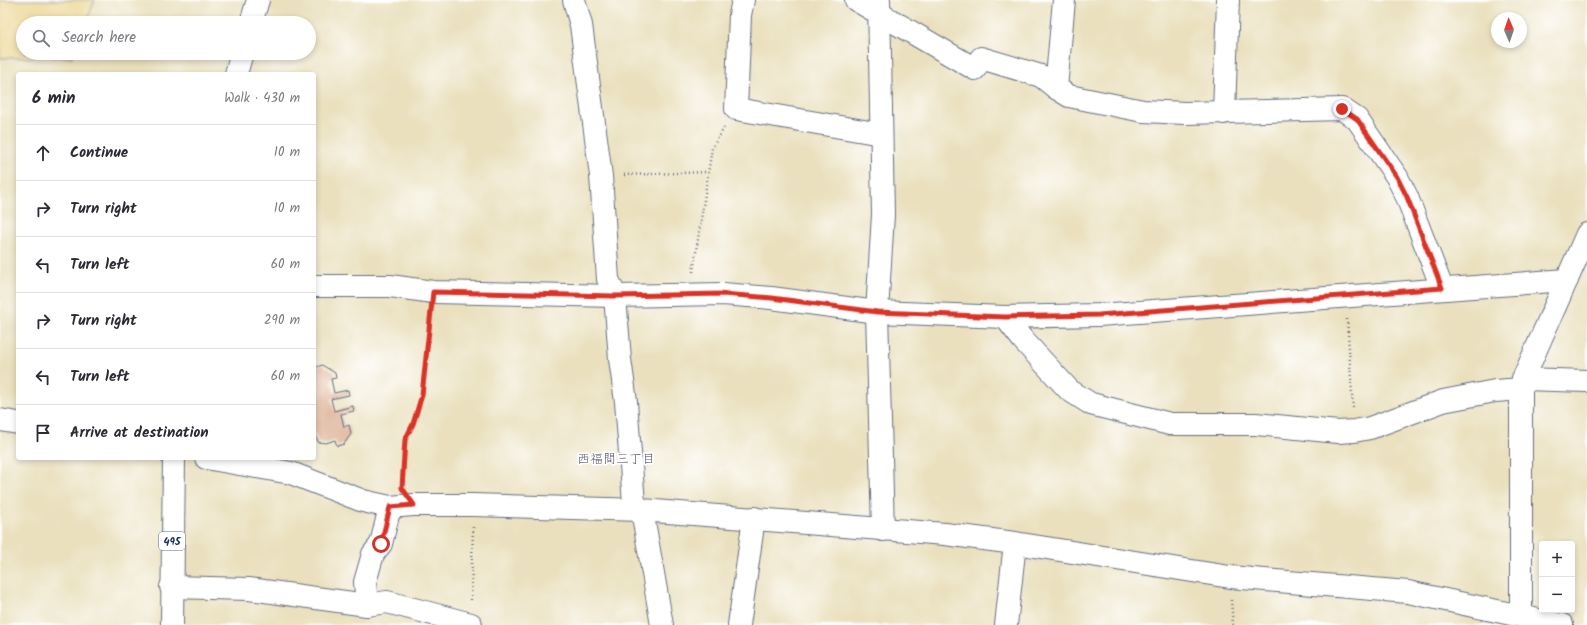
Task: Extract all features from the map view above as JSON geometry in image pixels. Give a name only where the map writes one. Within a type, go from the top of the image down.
[{"type":"main road","points":[[253,16],[258,0]]},
{"type":"main road","points":[[574,0],[581,25],[601,176],[608,279],[615,296],[620,359],[626,402],[634,503],[642,510],[662,625]]},
{"type":"main road","points":[[743,0],[740,15],[736,109],[881,134]]},
{"type":"main road","points":[[856,0],[879,6],[889,20],[975,69],[981,58],[1041,76],[1069,96],[1143,111],[1185,114],[1342,109],[1357,119],[1397,177],[1407,197],[1442,288]]},
{"type":"main road","points":[[1056,88],[1064,0]]},
{"type":"main road","points":[[1224,112],[1228,0]]},
{"type":"main road","points":[[879,6],[883,215],[877,312],[883,530]]},
{"type":"main road","points":[[237,72],[240,60]]},
{"type":"main road","points":[[1521,615],[1522,384],[1587,234]]},
{"type":"main road","points":[[316,286],[390,286],[433,292],[615,296],[723,294],[772,298],[877,312],[1005,317],[1099,315],[1442,288],[1567,280]]},
{"type":"main road","points":[[1005,317],[1023,340],[1069,390],[1091,404],[1170,424],[1256,424],[1338,432],[1354,431],[1370,428],[1443,401],[1522,384],[1587,381]]},
{"type":"main road","points":[[0,420],[16,423]]},
{"type":"main road","name":"495","points":[[172,625],[171,587],[174,460]]},
{"type":"main road","points":[[217,460],[291,473],[363,502],[390,507],[414,505],[474,505],[642,510],[945,534],[1015,543],[1230,578],[1408,592],[1562,625]]},
{"type":"main road","points":[[367,605],[365,582],[373,554],[381,544],[390,507]]},
{"type":"main road","points":[[739,625],[754,518]]},
{"type":"main road","points":[[1006,625],[1015,543]]},
{"type":"main road","points":[[171,587],[249,589],[367,605],[387,602],[471,624]]},
{"type":"path","points":[[689,295],[707,172],[712,148],[736,109]]},
{"type":"path","points":[[601,176],[707,172]]},
{"type":"path","points":[[414,505],[402,488],[405,440],[413,424],[422,395],[433,292]]},
{"type":"path","points":[[1346,296],[1354,431]]},
{"type":"path","points":[[471,624],[474,505]]},
{"type":"sand","points":[[0,0],[95,0],[89,16],[16,16],[16,58],[0,58]]},
{"type":"building","points":[[322,365],[335,373],[336,378],[331,379],[334,393],[348,390],[349,395],[331,399],[334,411],[353,406],[354,411],[341,414],[344,427],[349,425],[351,434],[344,444],[337,446],[335,440],[326,443],[318,442],[316,435],[316,367]]},
{"type":"district","name":"西福間三丁目","points":[[616,458]]},
{"type":"route","points":[[381,544],[390,507],[414,505],[402,488],[405,440],[413,424],[422,395],[433,292],[615,296],[723,294],[772,298],[877,312],[1005,317],[1099,315],[1442,288],[1407,197],[1397,177],[1357,119],[1342,109]]}]
